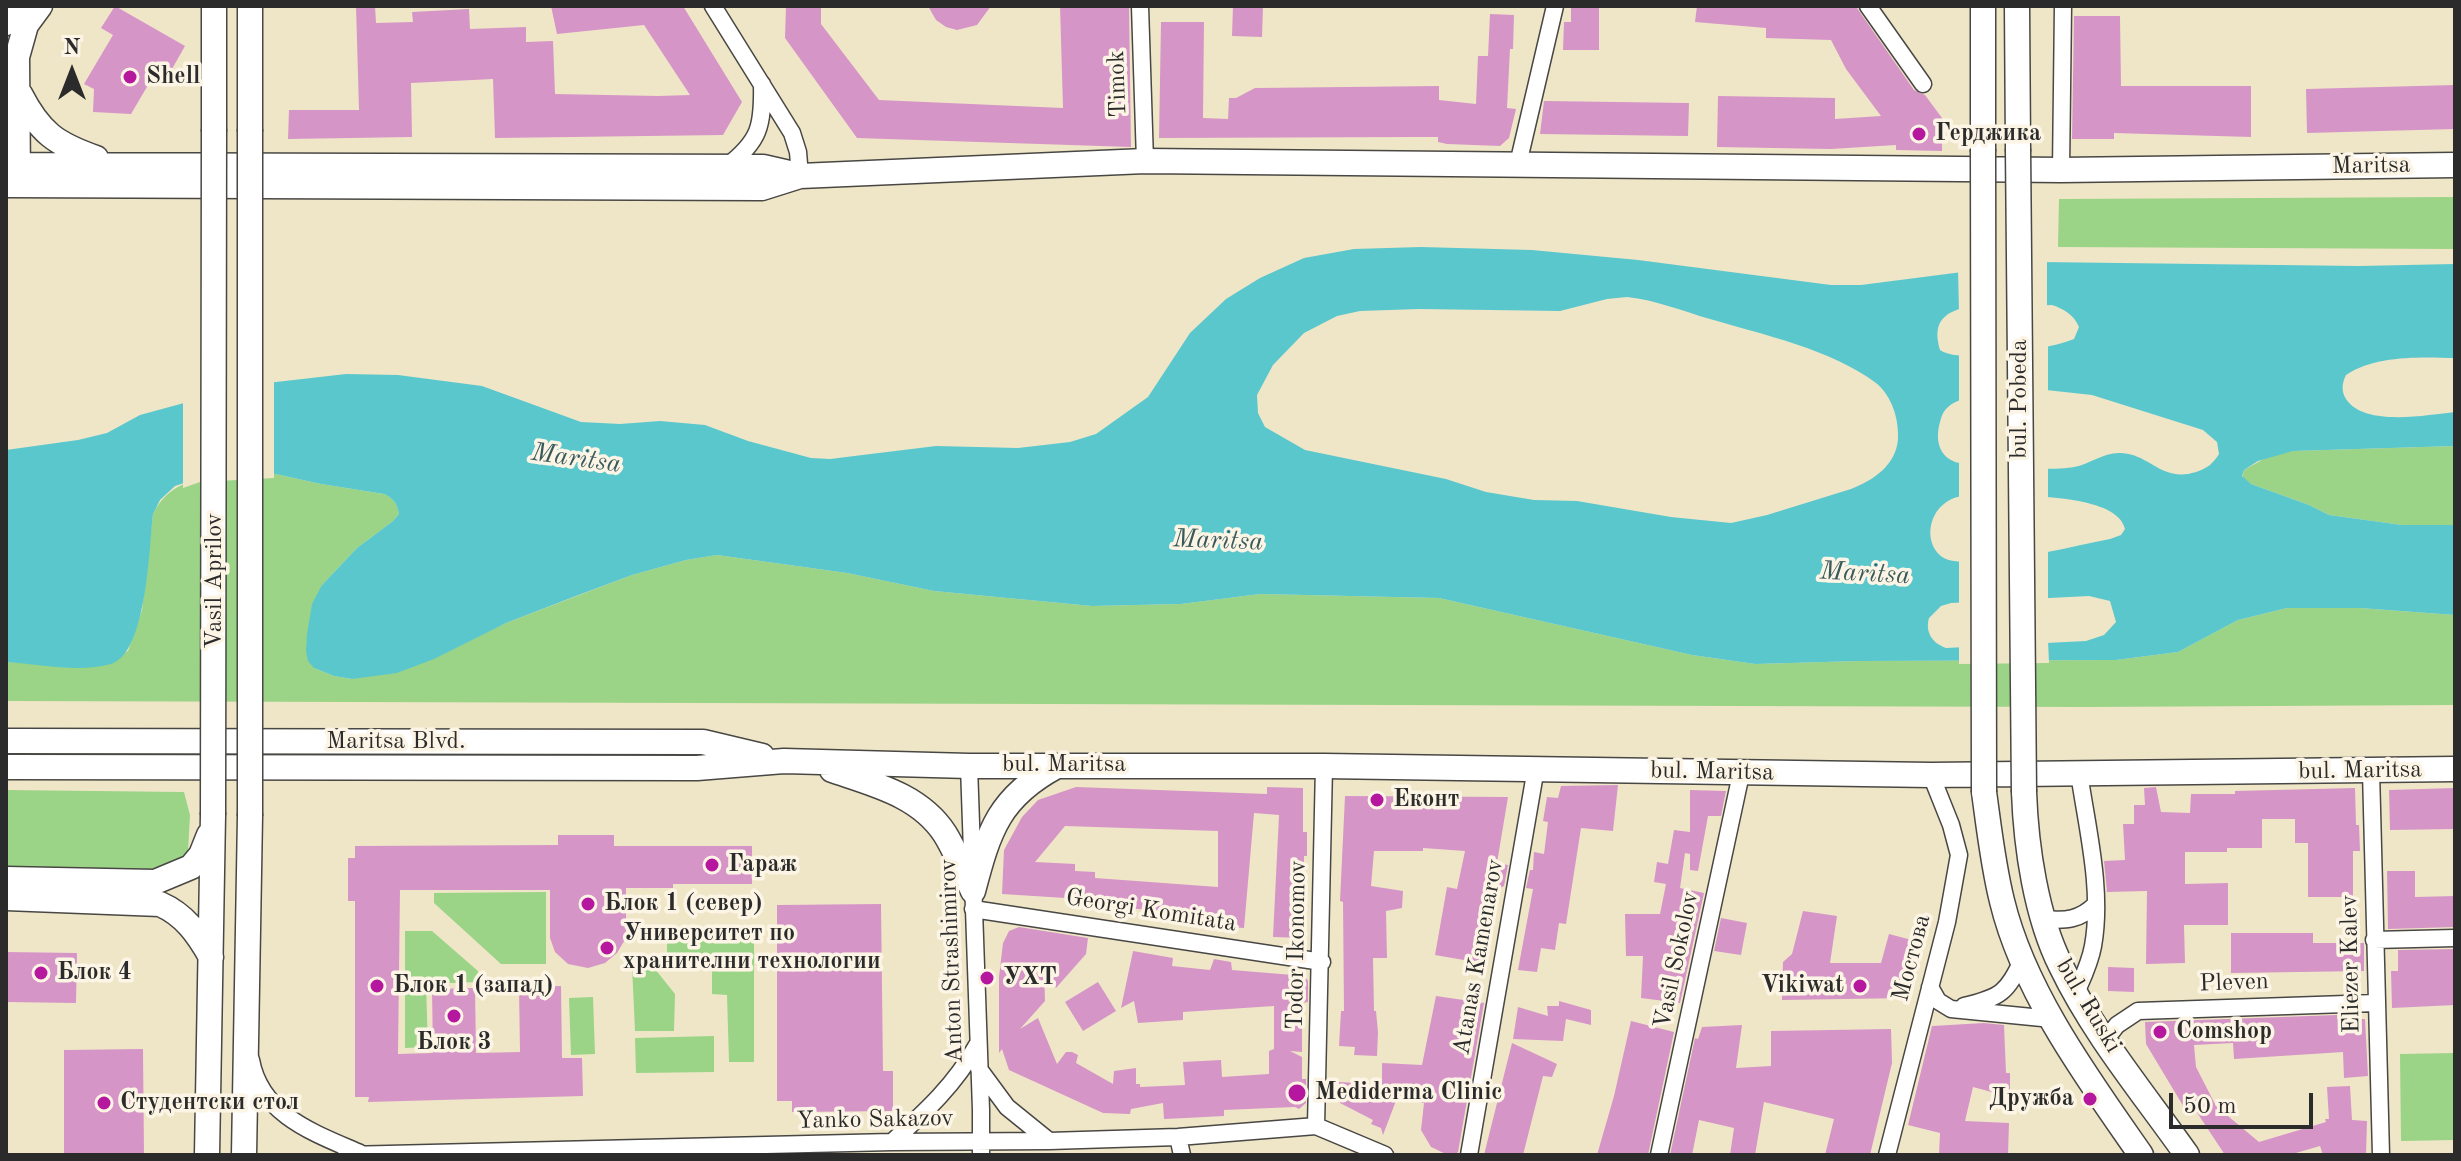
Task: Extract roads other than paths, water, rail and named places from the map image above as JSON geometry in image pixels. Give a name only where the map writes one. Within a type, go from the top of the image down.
[{"type":"street","points":[[6,23],[15,6]]},
{"type":"street","points":[[12,175],[19,45],[26,25],[40,6]]},
{"type":"street","name":"Vasil Aprilov","points":[[207,1155],[213,820],[214,6]]},
{"type":"street","name":"Vasil Aprilov","points":[[244,1155],[244,1019],[250,816],[250,6]]},
{"type":"street","points":[[713,6],[792,133],[798,152],[800,176]]},
{"type":"street","name":"Timok","points":[[1140,6],[1145,161]]},
{"type":"street","points":[[1518,164],[1555,6]]},
{"type":"street","points":[[1868,6],[1923,84]]},
{"type":"street","name":"bul. Pobeda","points":[[1983,6],[1984,792]]},
{"type":"street","name":"bul. Pobeda","points":[[2017,6],[2024,792]]},
{"type":"street","points":[[2061,170],[2063,6]]},
{"type":"street","points":[[725,167],[743,153],[760,129],[762,82]]},
{"type":"street","points":[[18,89],[40,129],[68,148],[113,165]]},
{"type":"street","name":"Maritsa","points":[[12,175],[762,188],[800,176],[1145,161],[2061,170],[2455,165]]},
{"type":"street","name":"Maritsa","points":[[12,175],[113,165],[763,167],[800,176]]},
{"type":"street","name":"Maritsa Blvd.","points":[[6,741],[703,742],[784,761]]},
{"type":"street","name":"Maritsa Blvd.","points":[[6,767],[697,768],[784,761],[969,766]]},
{"type":"street","points":[[811,762],[880,787],[916,804],[945,834],[973,900]]},
{"type":"street","points":[[973,900],[987,840],[1010,801],[1028,783],[1059,765]]},
{"type":"street","name":"bul. Maritsa","points":[[969,766],[1324,766],[1931,775],[2455,769]]},
{"type":"street","name":"Anton Strashimirov","points":[[969,766],[981,1149]]},
{"type":"street","name":"Todor Ikonomov","points":[[1316,1126],[1324,766]]},
{"type":"street","name":"Atanas Kamenarov","points":[[1469,1155],[1536,768]]},
{"type":"street","name":"Eliezer Kalev","points":[[2371,771],[2381,1155]]},
{"type":"street","points":[[2076,993],[2090,962],[2096,904],[2079,773]]},
{"type":"street","name":"Vasil Sokolov","points":[[1659,1155],[1741,774]]},
{"type":"street","name":"Мостова","points":[[1887,1155],[1947,922],[1959,855],[1931,775]]},
{"type":"street","name":"bul. Ruski","points":[[1984,792],[2003,904],[2023,959],[2075,1062],[2141,1155]]},
{"type":"street","name":"bul. Ruski","points":[[2024,792],[2029,853],[2044,919],[2060,964],[2105,1040],[2187,1155]]},
{"type":"street","points":[[6,879],[143,883],[167,879],[196,861],[213,820]]},
{"type":"street","points":[[6,898],[160,904],[191,926],[212,958]]},
{"type":"street","name":"Georgi Komitata","points":[[973,900],[1322,962]]},
{"type":"street","points":[[2044,919],[2064,921],[2084,915],[2096,904]]},
{"type":"street","points":[[2374,940],[2455,938]]},
{"type":"street","points":[[1951,1009],[1995,997],[2005,990],[2023,959]]},
{"type":"street","points":[[1930,987],[1938,1001],[1951,1009],[2052,1019]]},
{"type":"street","name":"Pleven","points":[[2105,1040],[2117,1025],[2138,1011],[2376,1003]]},
{"type":"street","name":"Yanko Sakazov","points":[[244,1019],[253,1067],[270,1101],[299,1125],[353,1154],[695,1151],[892,1142],[981,1149],[1049,1141],[1178,1137],[1316,1126],[1385,1155]]},
{"type":"street","points":[[892,1142],[937,1102],[966,1065],[978,1042]]},
{"type":"street","points":[[979,1069],[1007,1107],[1049,1141]]},
{"type":"street","points":[[1178,1137],[1182,1155]]},
{"type":"water","points":[[1354,249],[1532,250],[1831,285],[1861,285],[2040,262],[2359,266],[2455,264],[2455,358],[2399,359],[2370,364],[2346,375],[2343,393],[2355,408],[2381,416],[2413,417],[2455,412],[2455,446],[2293,451],[2258,461],[2244,470],[2242,476],[2251,484],[2329,515],[2402,525],[2455,525],[2455,615],[2360,608],[2287,608],[2238,620],[2178,652],[2116,660],[1755,664],[1692,655],[1439,598],[1260,594],[1181,604],[1092,606],[934,591],[847,573],[717,555],[632,575],[506,623],[434,659],[397,673],[352,679],[314,668],[308,661],[307,634],[312,604],[322,585],[357,548],[393,521],[399,514],[397,507],[384,494],[271,473],[199,478],[175,486],[160,500],[153,514],[139,620],[123,656],[111,664],[86,668],[6,662],[6,450],[107,433],[140,415],[250,385],[346,374],[398,375],[482,386],[581,422],[620,424],[660,421],[705,425],[748,441],[811,458],[830,459],[936,446],[1018,448],[1070,442],[1096,434],[1148,397],[1190,333],[1226,299],[1260,278],[1304,258]],"holes":[[[1627,297],[1659,303],[1796,344],[1859,371],[1882,388],[1893,408],[1898,439],[1893,457],[1875,476],[1851,489],[1731,523],[1671,517],[1577,501],[1534,500],[1486,492],[1446,479],[1305,450],[1265,427],[1258,413],[1257,395],[1273,365],[1304,333],[1337,316],[1360,311],[1419,309],[1560,311]],[[2052,305],[2068,313],[2079,327],[2074,339],[2046,347],[1985,356],[1951,354],[1940,350],[1937,336],[1939,324],[1946,315],[1959,309]],[[2046,390],[2092,395],[2203,430],[2217,442],[2219,454],[2206,468],[2184,474],[2174,474],[2121,453],[2064,468],[2031,469],[1959,463],[1943,453],[1938,433],[1941,417],[1946,410],[1965,398]],[[1961,496],[2052,498],[2100,507],[2117,516],[2125,529],[2121,535],[2110,539],[2031,555],[1989,561],[1954,561],[1943,557],[1931,541],[1930,530],[1939,509]],[[2089,596],[2110,601],[2116,622],[2104,635],[2086,641],[1946,648],[1933,640],[1928,628],[1929,618],[1941,606]]]},
{"type":"place","name":"Shell","points":[[130,77]]},
{"type":"place","name":"Герджика","points":[[1919,134]]},
{"type":"place","name":"Еконт","points":[[1377,800]]},
{"type":"place","name":"Гараж","points":[[712,865]]},
{"type":"place","name":"Блок 1 (север)","points":[[588,904]]},
{"type":"place","name":"Университет по хранителни технологии","points":[[607,948]]},
{"type":"place","name":"Блок 4","points":[[41,973]]},
{"type":"place","name":"УХТ","points":[[987,978]]},
{"type":"place","name":"Блок 1 (запад)","points":[[377,986]]},
{"type":"place","name":"Vikiwat","points":[[1860,986]]},
{"type":"place","name":"Блок 3","points":[[454,1016]]},
{"type":"place","name":"Comshop","points":[[2160,1032]]},
{"type":"place","name":"Mediderma Clinic","points":[[1297,1093]]},
{"type":"place","name":"Дружба","points":[[2090,1099]]},
{"type":"place","name":"Студентски стол","points":[[104,1103]]}]
